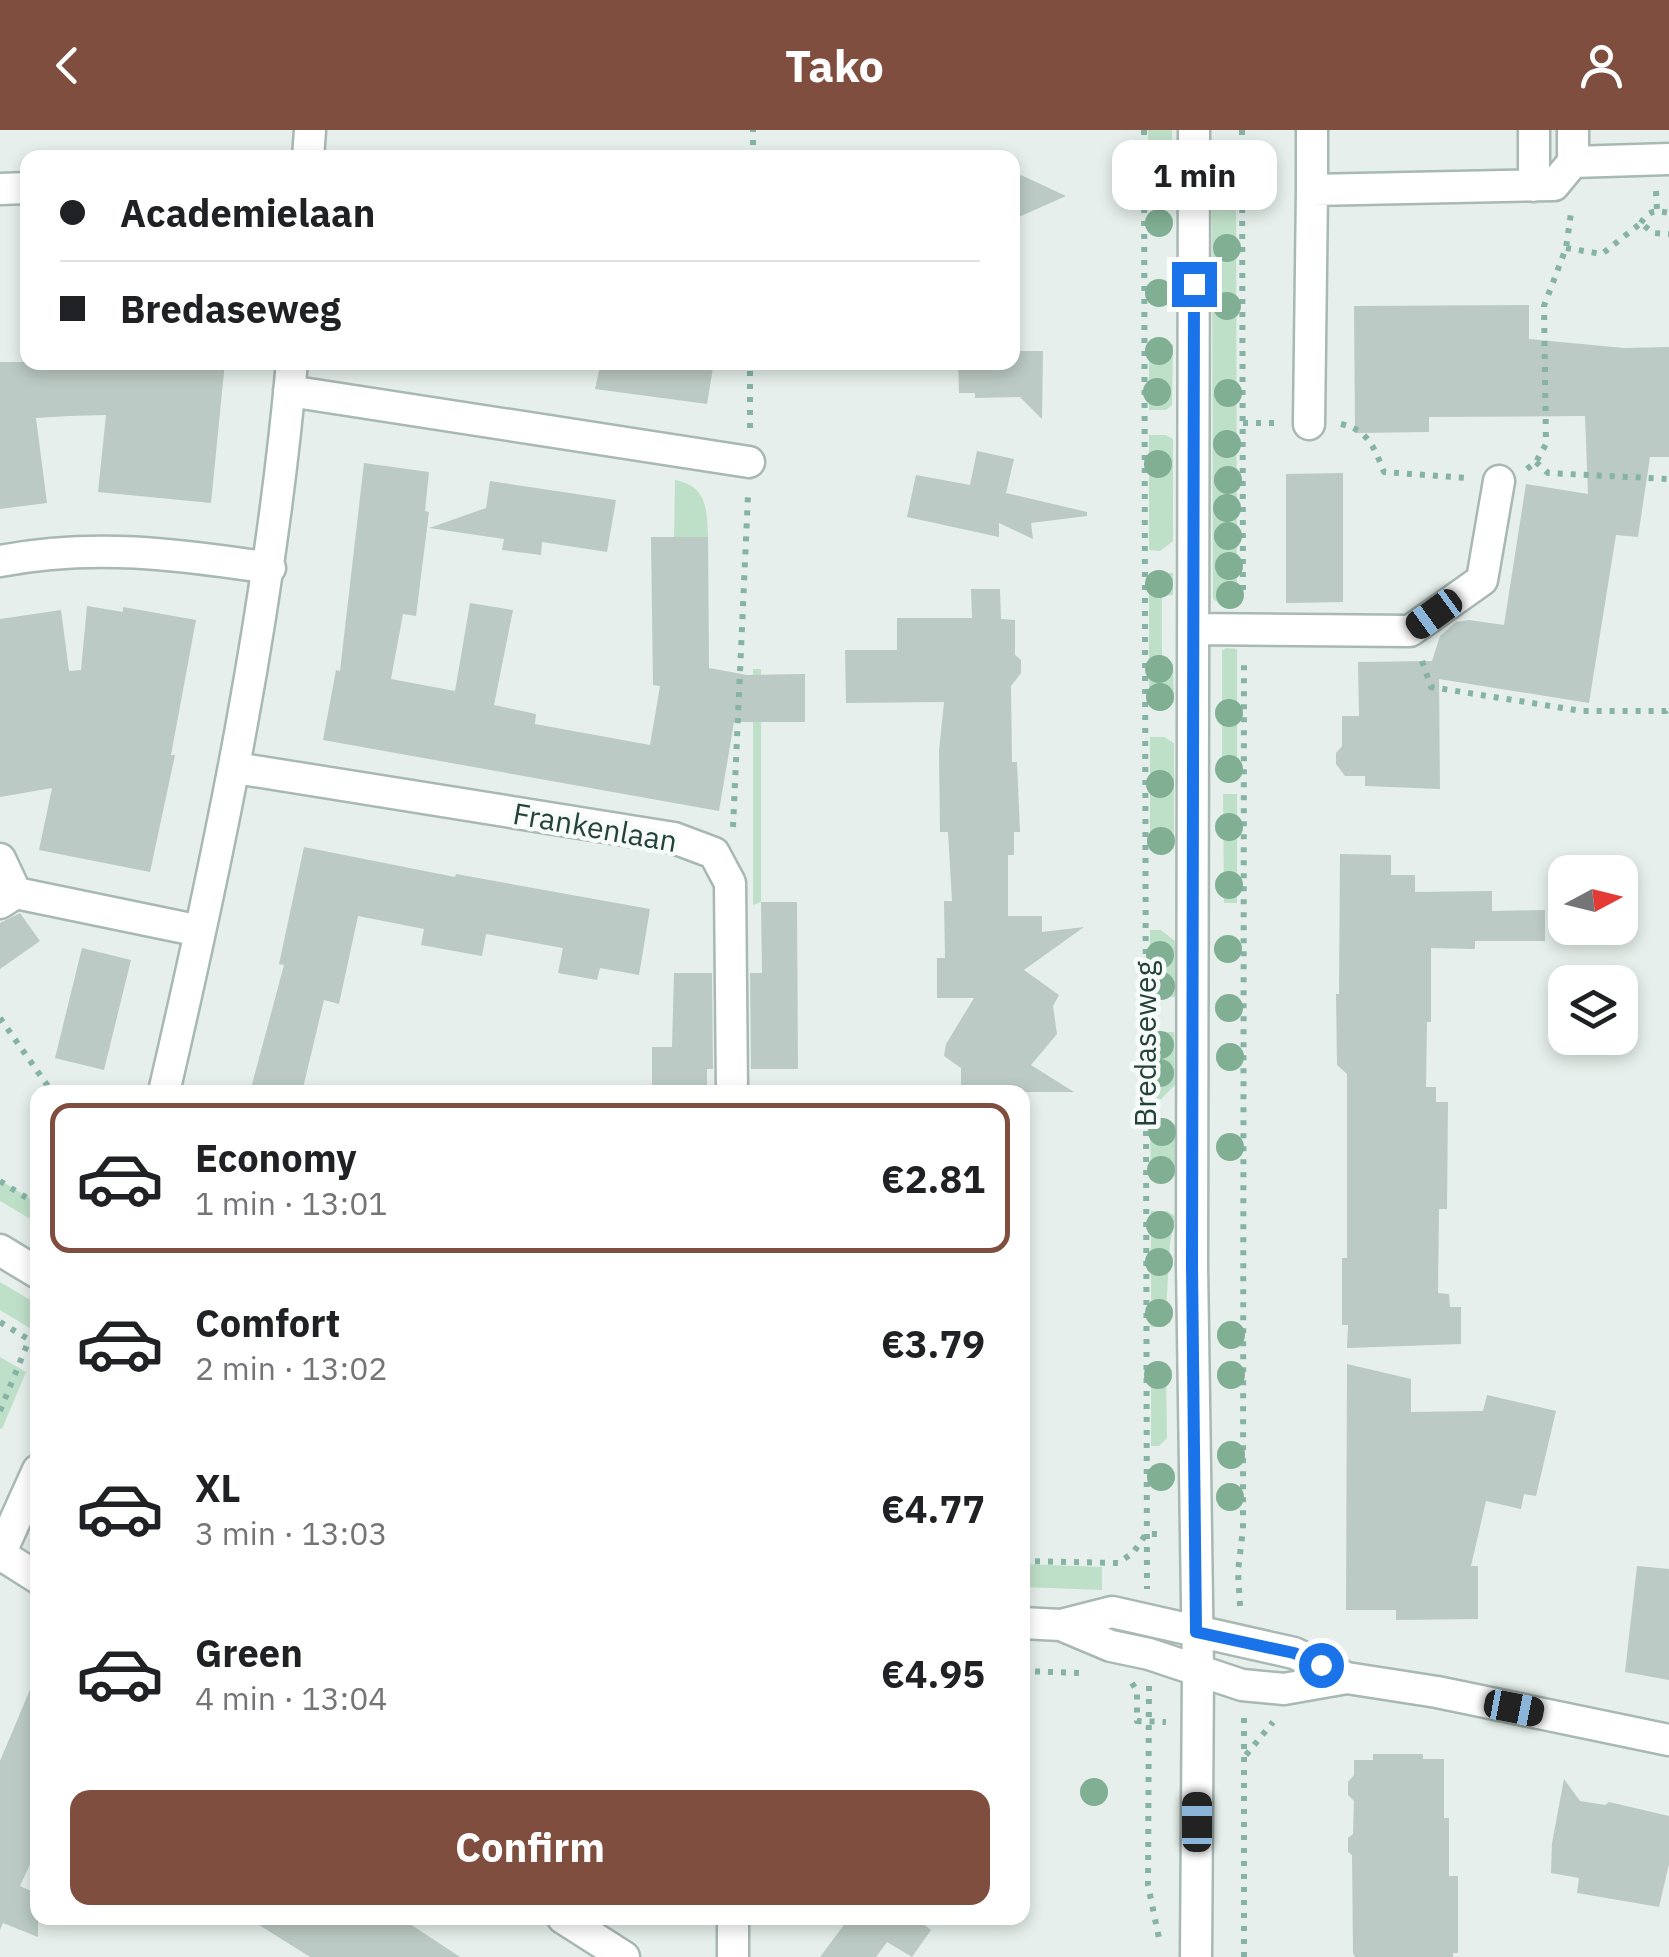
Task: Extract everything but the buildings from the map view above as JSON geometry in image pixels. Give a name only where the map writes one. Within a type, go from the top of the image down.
[{"type":"street","name":"Bredaseweg","points":[[1194,130],[1196,1957]]},
{"type":"street","points":[[1309,424],[1312,130]]},
{"type":"street","points":[[1534,130],[1534,186]]},
{"type":"street","points":[[1312,190],[1554,185],[1573,162],[1573,130]]},
{"type":"street","points":[[1573,162],[1669,159]]},
{"type":"street","points":[[166,1085],[236,768],[270,568],[290,377],[749,462]]},
{"type":"street","points":[[1194,629],[1410,631],[1482,580],[1499,481]]},
{"type":"street","points":[[0,560],[49,552],[170,552],[270,568]]},
{"type":"street","name":"Frankenlaan","points":[[236,768],[674,838],[714,854],[730,884]]},
{"type":"street","points":[[0,859],[8,898],[200,931]]},
{"type":"street","points":[[730,884],[732,1085]]},
{"type":"street","points":[[0,1250],[30,1268]]},
{"type":"street","points":[[30,1488],[0,1554],[30,1573]]},
{"type":"street","points":[[1030,1623],[1061,1625],[1112,1612],[1294,1653],[1347,1678],[1438,1692],[1669,1740]]},
{"type":"street","points":[[1061,1625],[1111,1646],[1149,1654],[1242,1685],[1284,1689],[1347,1678]]},
{"type":"street","points":[[573,1925],[624,1957]]},
{"type":"street","points":[[732,1957],[733,1925]]},
{"type":"path","name":"Bredaseweg","points":[[1144,130],[1148,1620]]},
{"type":"path","points":[[1240,1642],[1242,130]]},
{"type":"path","points":[[1243,423],[1343,424],[1359,429],[1372,443],[1384,472],[1499,481],[1516,476],[1536,462],[1546,444],[1544,306],[1566,248],[1573,162]]},
{"type":"path","points":[[1566,248],[1602,254],[1646,214],[1657,210],[1669,213]]},
{"type":"path","points":[[1641,222],[1653,234],[1669,234]]},
{"type":"path","points":[[730,884],[750,370]]},
{"type":"path","points":[[1536,462],[1548,473],[1669,479]]},
{"type":"path","points":[[1410,631],[1431,687],[1582,711],[1666,712],[1669,708]]},
{"type":"path","points":[[0,1018],[47,1085]]},
{"type":"path","points":[[0,1181],[30,1200]]},
{"type":"path","points":[[0,1322],[29,1340],[0,1412]]},
{"type":"path","points":[[1030,1561],[1118,1562],[1133,1553],[1146,1534],[1164,1534],[1225,1571],[1238,1572]]},
{"type":"path","points":[[1149,1654],[1148,1885],[1163,1957]]},
{"type":"path","points":[[1030,1671],[1086,1674]]},
{"type":"path","points":[[1116,1679],[1131,1682],[1137,1691],[1137,1720],[1166,1722],[1244,1740]]},
{"type":"path","points":[[1242,1685],[1244,1957]]},
{"type":"green space","points":[[1148,130],[1172,130],[1172,174],[1160,182],[1149,182]]},
{"type":"green space","points":[[1222,154],[1236,154],[1237,607],[1226,608],[1213,599],[1212,162]]},
{"type":"green space","points":[[1173,344],[1172,405],[1166,410],[1149,410],[1149,345]]},
{"type":"green space","points":[[1149,435],[1173,439],[1173,541],[1160,551],[1149,550]]},
{"type":"green space","points":[[675,480],[699,493],[706,508],[708,537],[674,537]]},
{"type":"green space","points":[[1149,573],[1173,573],[1173,595],[1162,596],[1162,663],[1173,664],[1174,703],[1149,703]]},
{"type":"green space","points":[[1237,649],[1237,776],[1222,777],[1222,651]]},
{"type":"green space","points":[[753,669],[761,669],[761,902],[753,905]]},
{"type":"green space","points":[[1150,737],[1164,737],[1174,743],[1174,849],[1150,849]]},
{"type":"green space","points":[[1223,794],[1237,794],[1237,903],[1224,903]]},
{"type":"green space","points":[[1150,930],[1161,930],[1175,941],[1175,997],[1150,997]]},
{"type":"green space","points":[[1150,1032],[1174,1032],[1175,1085],[1161,1099],[1151,1100]]},
{"type":"green space","points":[[1150,1124],[1175,1124],[1175,1176],[1151,1180]]},
{"type":"green space","points":[[0,1180],[30,1199],[30,1219],[0,1201]]},
{"type":"green space","points":[[1151,1211],[1167,1211],[1175,1216],[1165,1327],[1151,1327]]},
{"type":"green space","points":[[0,1282],[30,1300],[30,1328],[0,1310]]},
{"type":"green space","points":[[0,1357],[26,1372],[2,1429],[0,1428]]},
{"type":"green space","points":[[1166,1367],[1167,1438],[1159,1446],[1151,1446],[1151,1368]]},
{"type":"green space","points":[[1030,1564],[1102,1567],[1102,1590],[1030,1587]]},
{"type":"route","points":[[1194,284],[1192,1265],[1196,1632],[1294,1653],[1321,1665]]}]
